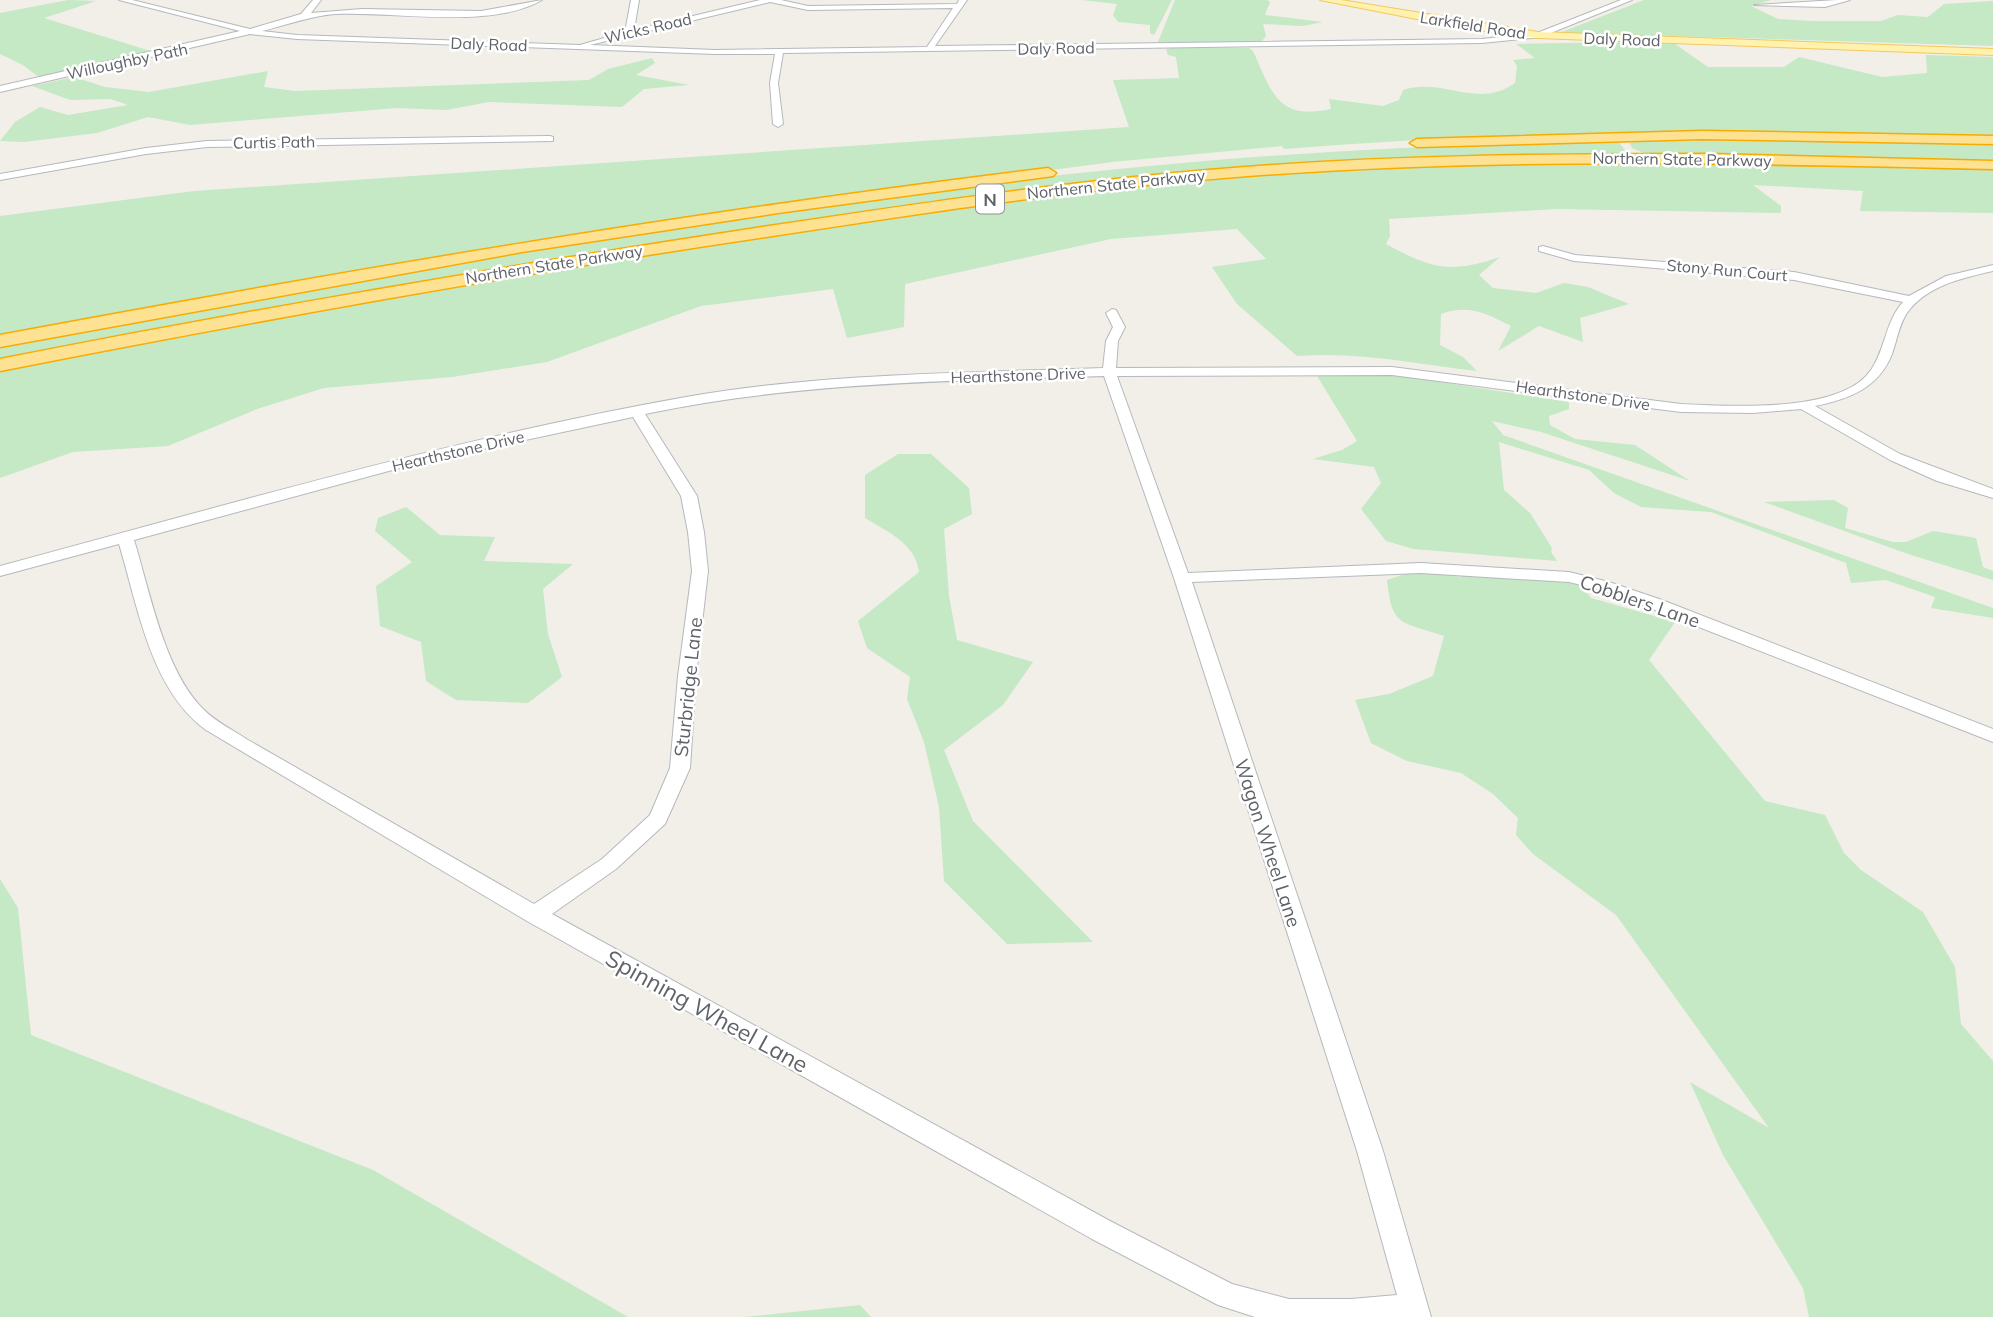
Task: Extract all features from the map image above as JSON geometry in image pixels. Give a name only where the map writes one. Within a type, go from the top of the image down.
[{"type":"highway","name":"Northern State Parkway","points":[[1396,145],[1668,136],[1993,139]]},
{"type":"highway","name":"Northern State Parkway","points":[[1167,161],[1241,155]]},
{"type":"highway","name":"Northern State Parkway","points":[[0,365],[333,302],[595,257],[958,203],[1148,180],[1338,165],[1508,159],[1993,165]]},
{"type":"highway","name":"Northern State Parkway","points":[[0,341],[607,234],[851,198],[1069,171]]},
{"type":"main road","name":"Larkfield Road","points":[[1325,0],[1468,26],[1538,35]]},
{"type":"main road","name":"Daly Road","points":[[1538,35],[1993,52]]},
{"type":"street","name":"Daly Road","points":[[123,0],[253,32],[297,37],[663,52],[1482,41],[1538,35]]},
{"type":"street","points":[[304,16],[317,0]]},
{"type":"street","points":[[386,11],[398,0]]},
{"type":"street","points":[[253,32],[304,16],[349,11],[473,13],[510,9],[538,0]]},
{"type":"street","points":[[770,0],[817,8],[961,3]]},
{"type":"street","name":"Wicks Road","points":[[567,48],[770,0]]},
{"type":"street","points":[[1538,35],[1628,0]]},
{"type":"street","points":[[1758,5],[1825,5],[1846,0]]},
{"type":"street","points":[[629,33],[639,2]]},
{"type":"street","points":[[929,49],[961,3]]},
{"type":"street","points":[[1468,26],[1493,37],[1482,41]]},
{"type":"street","name":"Willoughby Path","points":[[0,89],[253,32]]},
{"type":"street","points":[[778,124],[774,83],[779,52]]},
{"type":"street","points":[[0,83],[29,82]]},
{"type":"street","name":"Curtis Path","points":[[0,177],[146,151],[207,144],[550,139]]},
{"type":"street","name":"Stony Run Court","points":[[1543,249],[1574,258],[1794,276],[1909,300]]},
{"type":"street","points":[[1909,300],[1952,278],[1993,268]]},
{"type":"street","name":"Hearthstone Drive","points":[[0,571],[420,458],[636,411],[752,391],[860,380],[1109,372],[1392,371],[1681,408],[1725,411],[1804,405],[1850,392],[1870,379],[1881,363],[1895,324],[1909,300]]},
{"type":"street","points":[[1109,372],[1112,341],[1119,327],[1112,313]]},
{"type":"street","name":"Wagon Wheel Lane","points":[[1109,372],[1182,578],[1370,1151],[1415,1312]]},
{"type":"street","points":[[1804,405],[1866,444],[1908,465],[1993,494]]},
{"type":"street","name":"Sturbridge Lane","points":[[535,915],[609,864],[658,819],[680,768],[687,676],[700,570],[696,532],[689,496],[636,411]]},
{"type":"street","name":"Spinning Wheel Lane","points":[[125,537],[158,641],[176,684],[196,713],[241,745],[535,915],[1101,1230],[1228,1296],[1289,1313],[1415,1312]]},
{"type":"street","name":"Cobblers Lane","points":[[1182,578],[1421,568],[1569,577],[1603,585],[1656,604],[1993,736]]},
{"type":"green space","points":[[68,0],[96,1],[44,18],[154,52],[40,78],[23,65],[0,54],[0,13]]},
{"type":"green space","points":[[1081,0],[1172,0],[1154,35],[1150,33],[1150,25],[1118,22],[1113,15],[1117,4]]},
{"type":"green space","points":[[1175,0],[1267,0],[1270,2],[1265,15],[1323,22],[1303,26],[1263,24],[1266,36],[1261,42],[1158,42]]},
{"type":"green space","points":[[1644,0],[1771,0],[1751,6],[1778,19],[1812,21],[1881,21],[1898,15],[1928,17],[1944,4],[1993,1],[1993,46],[1642,35],[1554,35]]},
{"type":"green space","points":[[1516,44],[1675,44],[1708,67],[1784,67],[1799,57],[1882,77],[1927,73],[1926,55],[1993,57],[1993,137],[1816,132],[1550,134],[1284,149],[1282,146],[1112,162],[634,225],[0,336],[0,216],[194,191],[1129,127],[1113,80],[1179,78],[1176,57],[1168,55],[1166,49],[1173,48],[1249,48],[1279,100],[1299,111],[1313,112],[1331,109],[1329,99],[1383,106],[1399,100],[1403,90],[1418,87],[1474,94],[1501,91],[1515,83],[1517,66],[1513,60],[1535,58]]},
{"type":"green space","points":[[652,58],[655,63],[636,75],[689,85],[644,89],[622,107],[489,102],[446,110],[397,108],[190,125],[148,117],[97,133],[24,142],[0,141],[15,122],[40,107],[68,115],[128,105],[111,99],[70,100],[32,86],[74,77],[105,87],[149,92],[268,71],[264,87],[295,91],[589,80],[608,69]]},
{"type":"green space","points":[[1655,138],[1993,142],[1993,163],[1649,155],[1632,148],[1630,143]]},
{"type":"green space","points":[[1617,140],[1625,150],[1640,156],[1317,164],[923,206],[0,363],[0,346],[442,266],[738,217],[886,196],[1237,158],[1400,148]]},
{"type":"green space","points":[[1615,162],[1993,170],[1993,213],[1860,211],[1863,191],[1753,185],[1781,206],[1781,213],[1556,209],[1389,219],[1390,236],[1386,244],[1429,264],[1468,266],[1500,257],[1479,275],[1493,288],[1536,293],[1564,283],[1588,287],[1629,304],[1580,318],[1583,342],[1539,326],[1498,351],[1511,326],[1477,311],[1460,310],[1441,314],[1440,345],[1463,357],[1477,371],[1342,355],[1297,356],[1237,304],[1212,267],[1266,259],[1237,229],[1111,239],[905,284],[904,327],[847,338],[833,289],[701,306],[547,362],[452,377],[324,388],[257,409],[168,446],[73,452],[0,478],[0,372],[50,361],[523,274],[1101,188],[1340,168]]},
{"type":"green space","points":[[1388,374],[1569,402],[1569,409],[1549,416],[1550,425],[1575,439],[1635,445],[1690,481],[1541,432],[1492,421],[1503,435],[1993,608],[1993,618],[1931,608],[1935,597],[1886,580],[1851,583],[1846,563],[1711,512],[1641,507],[1614,493],[1589,470],[1499,442],[1504,490],[1530,513],[1557,561],[1414,549],[1386,541],[1361,509],[1381,483],[1374,467],[1313,459],[1342,450],[1357,441],[1317,376]]},
{"type":"green space","points":[[898,454],[931,454],[969,488],[972,514],[944,529],[949,596],[957,640],[1033,662],[1003,705],[944,750],[973,821],[1093,942],[1007,944],[944,881],[939,807],[924,742],[907,699],[910,677],[867,648],[858,621],[919,572],[917,562],[907,546],[865,518],[865,475]]},
{"type":"green space","points":[[1834,500],[1848,508],[1845,528],[1893,542],[1906,542],[1933,531],[1976,538],[1983,567],[1993,571],[1993,580],[1908,554],[1764,502]]},
{"type":"green space","points":[[406,507],[440,535],[495,537],[484,561],[573,564],[543,589],[548,634],[562,677],[528,703],[456,700],[426,681],[421,642],[380,626],[376,586],[412,562],[375,531],[378,518]]},
{"type":"green space","points":[[1432,572],[1461,577],[1460,573],[1580,584],[1591,598],[1675,622],[1649,660],[1765,801],[1825,815],[1844,853],[1861,870],[1923,912],[1955,967],[1961,1024],[1993,1061],[1993,1317],[1809,1317],[1803,1288],[1723,1155],[1690,1082],[1769,1128],[1616,915],[1533,854],[1516,835],[1518,818],[1493,794],[1461,773],[1407,761],[1371,743],[1355,700],[1389,694],[1433,676],[1444,636],[1401,620],[1392,607],[1387,580],[1408,573]]},
{"type":"green space","points":[[0,879],[18,908],[31,1035],[373,1170],[628,1317],[0,1317]]},
{"type":"green space","points":[[860,1305],[871,1317],[745,1317]]}]
